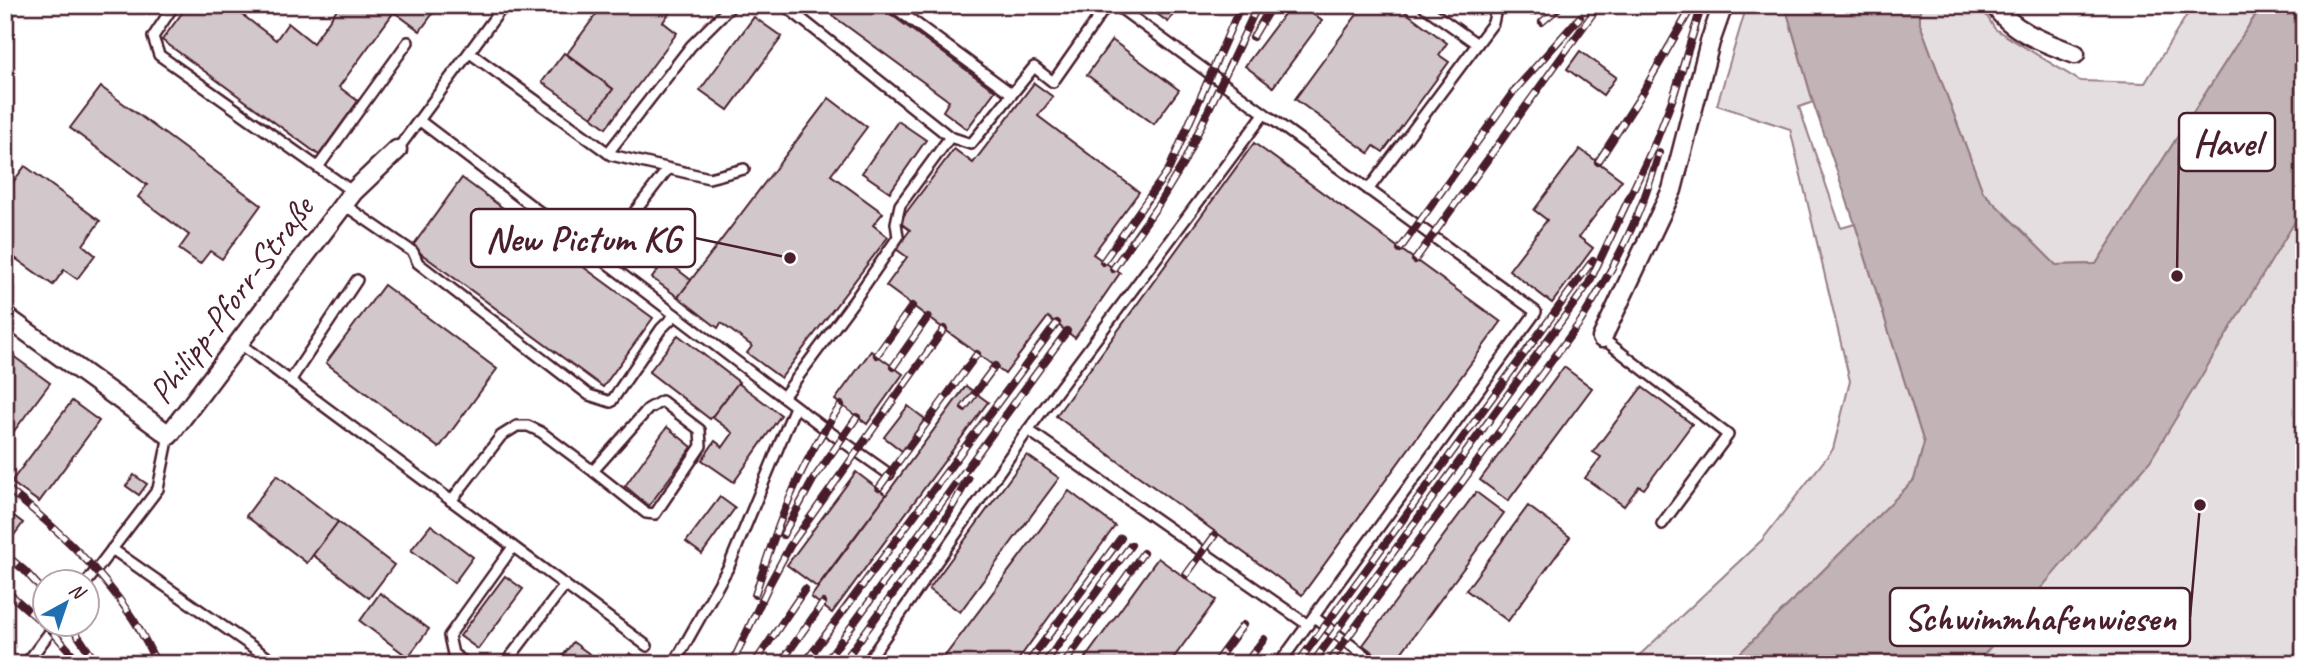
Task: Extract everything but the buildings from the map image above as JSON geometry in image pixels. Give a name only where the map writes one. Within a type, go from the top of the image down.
[{"type":"street","points":[[1602,338],[1672,190],[1710,42],[1723,5]]},
{"type":"street","points":[[1996,5],[2002,17],[2013,24],[2046,44],[2075,54]]},
{"type":"street","name":"Philipp-Pforr-Straße","points":[[5,316],[169,435],[348,198],[397,149]]},
{"type":"lane","points":[[174,5],[153,37],[159,55],[317,167],[348,198],[413,252],[418,263],[589,395],[611,402],[661,330],[675,315]]},
{"type":"lane","points":[[397,149],[504,5]]},
{"type":"lane","points":[[608,153],[691,46],[732,5]]},
{"type":"lane","points":[[784,5],[950,137],[971,144],[1034,67],[1053,82],[1107,5]]},
{"type":"lane","points":[[891,5],[1012,94]]},
{"type":"lane","points":[[1116,5],[1536,312],[1279,664]]},
{"type":"lane","points":[[1422,5],[1477,44]]},
{"type":"lane","points":[[1368,190],[1493,23],[1497,5]]},
{"type":"lane","points":[[317,167],[408,42]]},
{"type":"lane","points":[[470,52],[608,153],[667,170],[709,178],[744,169]]},
{"type":"lane","points":[[866,664],[1028,430],[1264,114]]},
{"type":"lane","points":[[420,121],[888,474]]},
{"type":"lane","points":[[783,397],[898,237],[896,223],[900,205],[950,137]]},
{"type":"lane","points":[[599,258],[667,170]]},
{"type":"lane","points":[[290,381],[357,280]]},
{"type":"lane","points":[[1602,338],[1728,435],[1662,524]]},
{"type":"lane","points":[[239,343],[647,646]]},
{"type":"lane","points":[[451,500],[501,436],[517,426],[528,426],[541,432],[651,515],[655,514],[701,446],[700,430],[662,401],[655,404],[593,471]]},
{"type":"lane","points":[[674,664],[729,566],[796,407]]},
{"type":"lane","points":[[1028,430],[1376,664]]},
{"type":"lane","points":[[98,568],[158,489],[169,435]]},
{"type":"lane","points":[[467,664],[453,653],[449,636],[513,547]]},
{"type":"lane","points":[[112,549],[277,664]]},
{"type":"lane","points":[[505,664],[565,585]]},
{"type":"lane","points":[[26,664],[46,638]]},
{"type":"shaded area","points":[[1747,5],[1785,5],[1813,102],[1799,107],[1841,228],[1855,224],[1924,443],[1914,480],[1729,664],[1630,664],[1762,540],[1833,449],[1850,381],[1790,129],[1717,105]]},
{"type":"shaded area","points":[[1785,5],[1920,5],[1920,24],[1983,192],[2056,265],[2096,264],[2262,5],[2304,5],[2304,207],[2150,461],[1976,664],[1729,664],[1914,480],[1924,443],[1855,224],[1813,102]]},
{"type":"shaded area","points":[[1920,5],[1980,5],[1995,29],[2080,81],[2145,83],[2193,5],[2262,5],[2096,264],[2056,265],[1983,192],[1920,24]]},
{"type":"shaded area","points":[[2304,194],[2304,664],[1966,664]]},
{"type":"railway","points":[[1103,262],[1169,169],[1241,5]]},
{"type":"railway","points":[[1113,269],[1183,164],[1258,5]]},
{"type":"railway","points":[[1253,37],[1272,5]]},
{"type":"railway","points":[[1532,12],[1542,5]]},
{"type":"railway","points":[[1542,22],[1562,5]]},
{"type":"railway","points":[[1415,260],[1599,5]]},
{"type":"railway","points":[[1598,162],[1640,97],[1693,5]]},
{"type":"railway","points":[[1312,664],[1589,283],[1656,141],[1674,95],[1702,5]]},
{"type":"railway","points":[[1400,249],[1514,91],[1580,17]]},
{"type":"railway","points":[[1328,664],[1581,321],[1626,240],[1659,153]]},
{"type":"railway","points":[[1297,664],[1593,260]]},
{"type":"railway","points":[[877,355],[912,306]]},
{"type":"railway","points":[[893,367],[928,317]]},
{"type":"railway","points":[[804,664],[1057,323]]},
{"type":"railway","points":[[735,657],[790,546],[944,329]]},
{"type":"railway","points":[[824,664],[1067,331]]},
{"type":"railway","points":[[879,488],[977,354]]},
{"type":"railway","points":[[964,408],[995,366]]},
{"type":"railway","points":[[755,595],[790,496],[813,449],[841,405]]},
{"type":"railway","points":[[783,535],[813,480],[857,417]]},
{"type":"railway","points":[[842,664],[938,532],[968,479]]},
{"type":"railway","points":[[5,487],[57,531],[104,580],[135,621],[157,664]]},
{"type":"railway","points":[[1186,575],[1215,535]]},
{"type":"railway","points":[[1027,664],[1121,538]]},
{"type":"railway","points":[[1044,664],[1131,545]]},
{"type":"railway","points":[[1064,664],[1143,553]]},
{"type":"railway","points":[[5,554],[32,579]]},
{"type":"railway","points":[[754,664],[805,589]]},
{"type":"railway","points":[[5,590],[51,630],[81,664]]},
{"type":"railway","points":[[780,664],[823,603]]},
{"type":"railway","points":[[1214,664],[1243,625]]},
{"type":"railway","points":[[79,638],[97,664]]},
{"type":"railway","points":[[1245,664],[1264,639]]},
{"type":"place","name":"New Pictum KG","points":[[790,258]]},
{"type":"place","name":"Havel","points":[[2177,276]]},
{"type":"place","name":"Schwimmhafenwiesen","points":[[2200,505]]}]
